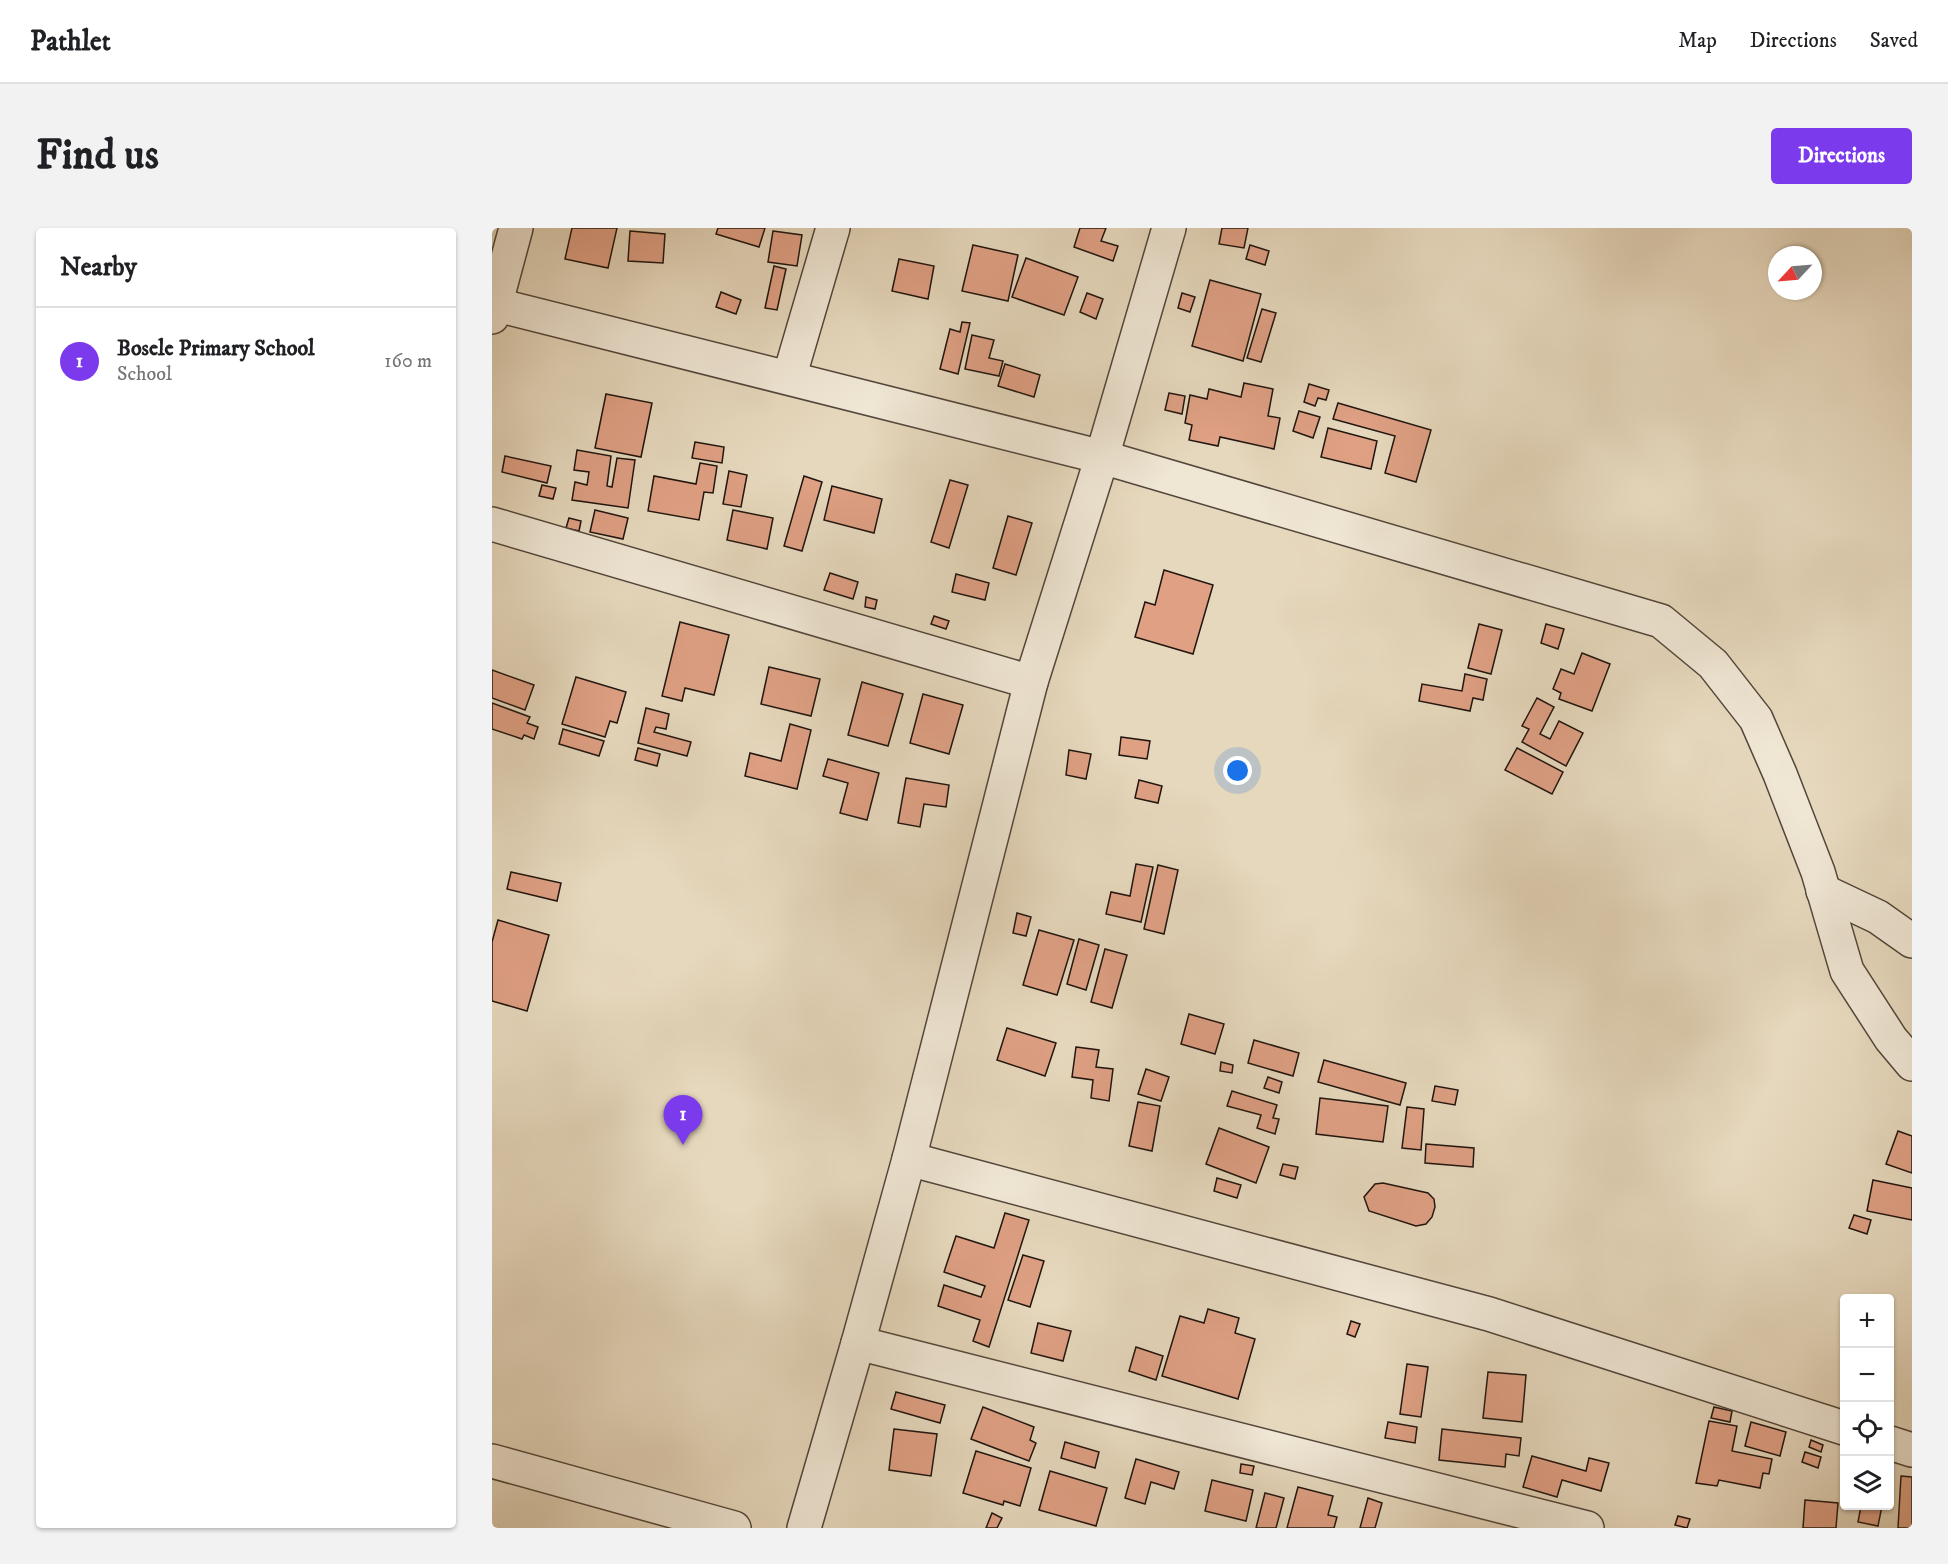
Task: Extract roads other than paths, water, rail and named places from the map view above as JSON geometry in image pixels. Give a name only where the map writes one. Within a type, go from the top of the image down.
[{"type":"street","points":[[516,228],[494,311],[789,378],[1102,457],[1661,621],[1713,664],[1756,719],[1818,872],[1847,971],[1891,1039],[1912,1064]]},
{"type":"street","points":[[789,378],[833,228]]},
{"type":"street","points":[[804,1528],[909,1160],[1030,682],[1102,457],[1169,228]]},
{"type":"street","points":[[492,524],[1030,682]]},
{"type":"street","points":[[1823,891],[1878,917],[1912,940]]},
{"type":"street","points":[[909,1160],[1489,1314],[1840,1426]]},
{"type":"street","points":[[858,1343],[1587,1528]]},
{"type":"street","points":[[1894,1444],[1912,1450]]},
{"type":"street","points":[[492,1461],[735,1528]]},
{"type":"place","name":"Bosele Primary School","points":[[683,1145]]}]
